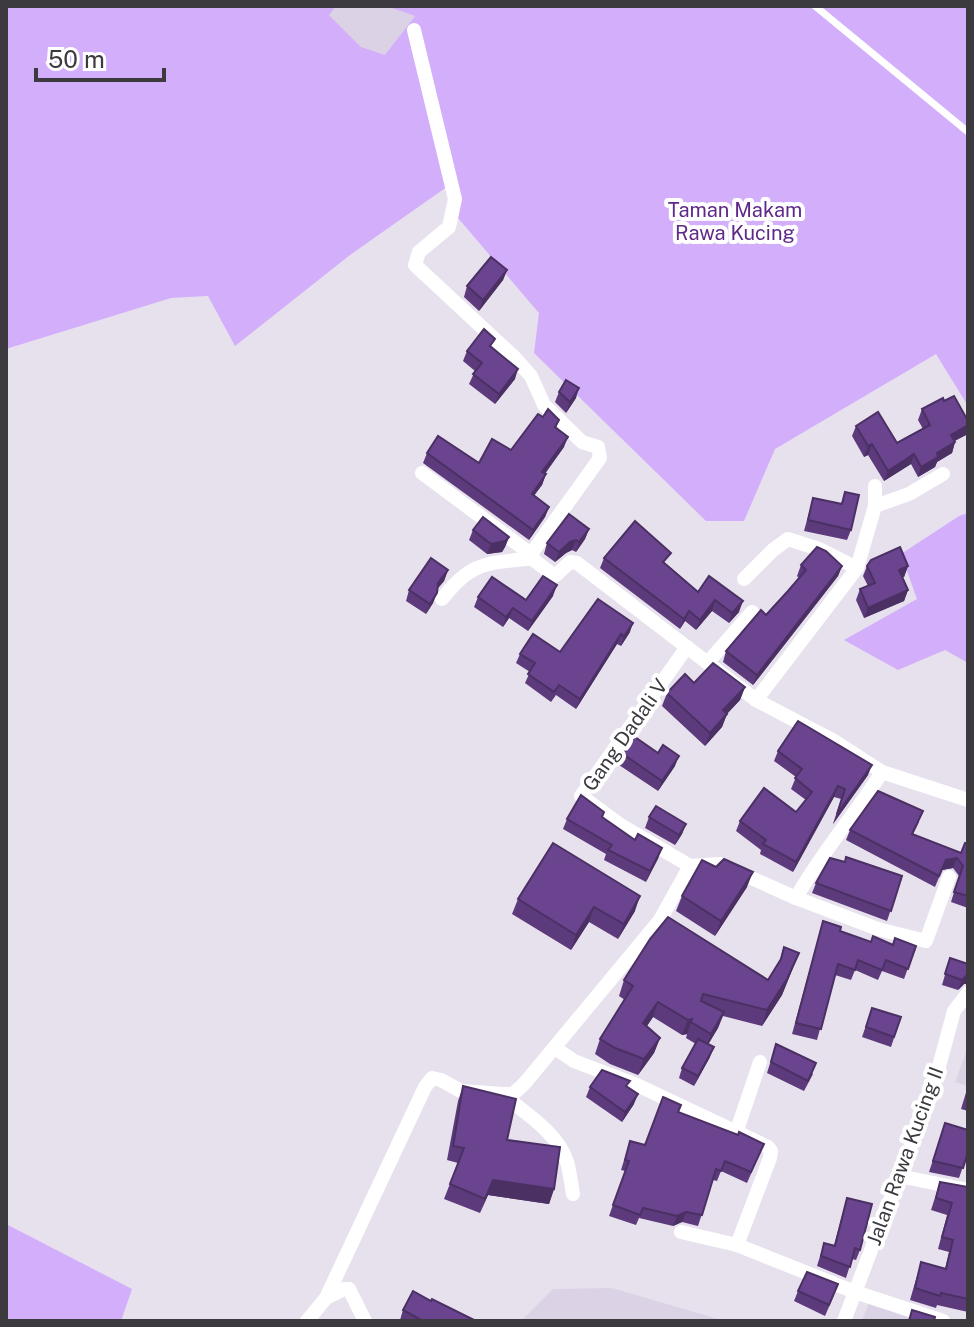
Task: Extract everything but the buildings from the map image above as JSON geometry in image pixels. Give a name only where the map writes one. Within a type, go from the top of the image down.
[{"type":"street","points":[[414,30],[455,199],[449,227],[419,252],[415,265],[514,357],[531,376],[544,405],[582,442],[598,447],[600,458],[532,556],[486,564],[460,575],[442,599]]},
{"type":"street","points":[[422,473],[555,576],[570,562],[577,563],[756,700],[834,741],[882,772],[968,800]]},
{"type":"street","points":[[875,506],[909,494],[943,474]]},
{"type":"street","points":[[756,700],[857,568],[875,506],[875,486]]},
{"type":"street","points":[[744,579],[788,539],[819,549],[857,568]]},
{"type":"street","points":[[708,662],[752,612]]},
{"type":"street","name":"Gang Dadali V","points":[[687,647],[581,796],[619,824],[690,866]]},
{"type":"street","points":[[796,898],[823,853],[882,772]]},
{"type":"street","points":[[307,1321],[326,1298],[413,1107],[432,1078],[461,1091],[513,1094],[660,920],[690,866],[720,864],[796,898],[878,929],[926,941],[949,877]]},
{"type":"street","name":"Jalan Rawa Kucing II","points":[[844,1321],[934,1085],[954,1011],[968,993]]},
{"type":"street","points":[[555,1048],[574,1061],[637,1085],[737,1130],[763,1143],[771,1151],[737,1245]]},
{"type":"street","points":[[737,1130],[760,1062]]},
{"type":"street","points":[[502,1094],[556,1143],[567,1159],[573,1194]]},
{"type":"street","points":[[899,1176],[968,1190]]},
{"type":"street","points":[[681,1232],[737,1245],[855,1292],[943,1321]]},
{"type":"street","points":[[326,1298],[349,1289],[365,1321]]},
{"type":"lane","points":[[815,6],[968,132]]},
{"type":"shaded area","points":[[336,6],[394,6],[415,16],[385,56],[361,47],[328,14]]},
{"type":"shaded area","points":[[968,1047],[968,1086],[955,1082]]},
{"type":"shaded area","points":[[612,1288],[725,1321],[521,1321],[553,1289]]},
{"type":"shaded area","points":[[869,1302],[925,1321],[862,1321]]},
{"type":"green space","name":"Taman Makam Rawa Kucing","points":[[6,6],[336,6],[329,15],[361,47],[385,55],[415,16],[392,8],[394,6],[968,6],[968,406],[936,354],[775,449],[744,521],[706,521],[534,353],[539,313],[452,211],[451,184],[350,255],[235,346],[208,296],[171,298],[6,349]]},
{"type":"green space","points":[[968,513],[968,663],[945,650],[898,670],[844,640],[917,599],[901,554]]},
{"type":"green space","points":[[6,1224],[132,1289],[121,1321],[6,1321]]}]
